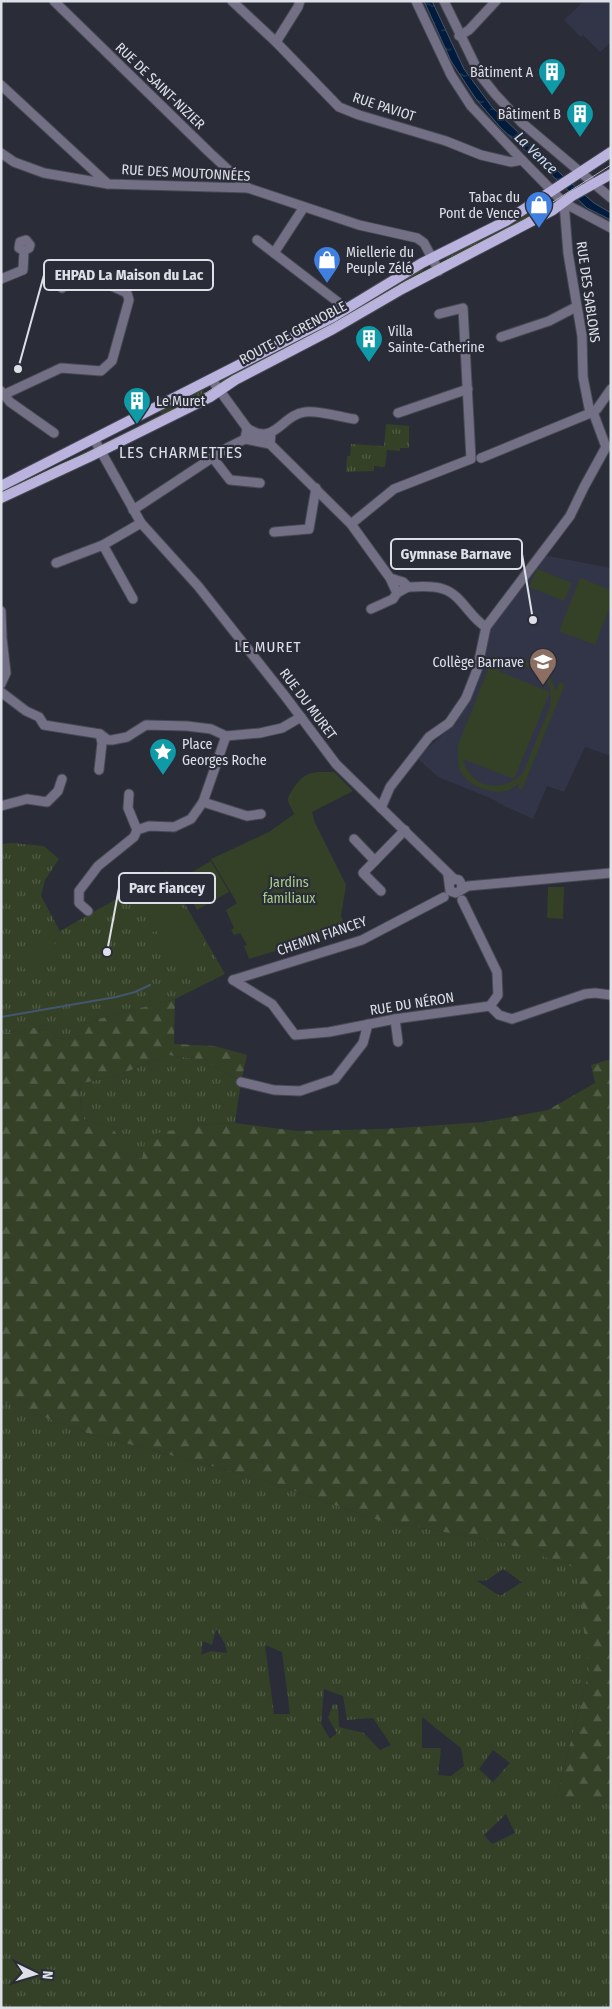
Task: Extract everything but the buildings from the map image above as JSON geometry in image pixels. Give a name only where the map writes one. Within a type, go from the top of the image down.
[{"type":"main road","name":"ROUTE DE GRENOBLE","points":[[1,486],[212,380],[347,309],[432,258],[506,221],[611,152]]},
{"type":"main road","name":"ROUTE DE GRENOBLE","points":[[1,498],[101,452],[210,397],[219,390],[568,200],[611,174]]},
{"type":"street","name":"RUE DE SAINT-NIZIER","points":[[54,1],[248,188]]},
{"type":"street","name":"RUE PAVIOT","points":[[232,1],[276,42],[339,107],[359,115],[446,141],[481,155],[511,162],[522,160]]},
{"type":"street","points":[[276,42],[300,1]]},
{"type":"street","points":[[416,1],[451,75],[471,106],[522,160],[568,200],[611,228]]},
{"type":"street","points":[[444,1],[459,36],[480,75],[509,110],[590,186],[611,198]]},
{"type":"street","points":[[459,36],[469,30],[496,1]]},
{"type":"street","points":[[1,85],[108,184]]},
{"type":"street","name":"RUE DES MOUTONNÉES","points":[[1,153],[14,162],[44,174],[108,184],[248,188],[359,225],[417,238],[424,244],[439,271]]},
{"type":"street","name":"RUE DES SABLONS","points":[[568,200],[565,229],[582,336],[583,377],[591,413],[609,446]]},
{"type":"street","points":[[274,253],[304,207]]},
{"type":"street","name":"ROUTE DE GRENOBLE","points":[[257,240],[347,309]]},
{"type":"street","points":[[1,279],[23,270],[24,251]]},
{"type":"street","points":[[54,433],[10,402],[2,394],[61,368],[101,371],[112,361],[129,300],[127,294],[96,278],[80,274],[64,279],[62,288]]},
{"type":"street","points":[[502,337],[549,321],[576,307]]},
{"type":"street","points":[[351,524],[394,489],[470,459],[463,308],[439,314]]},
{"type":"street","points":[[212,380],[247,428],[255,434],[271,433],[297,413],[308,411],[354,420]]},
{"type":"street","points":[[398,413],[468,389]]},
{"type":"street","points":[[480,458],[591,413],[597,409],[611,389]]},
{"type":"street","points":[[245,439],[247,428]]},
{"type":"street","points":[[270,444],[271,433]]},
{"type":"street","name":"RUE DU MURET","points":[[94,439],[141,523],[198,586],[336,764],[405,830],[456,888],[497,972],[498,995],[490,1006]]},
{"type":"street","points":[[133,510],[245,439],[270,444],[351,524],[390,578],[397,593]]},
{"type":"street","points":[[381,808],[390,787],[429,737],[449,723],[466,698],[477,670],[486,627],[570,516],[584,487],[609,446]]},
{"type":"street","points":[[213,458],[230,480],[260,483]]},
{"type":"street","points":[[274,532],[309,529],[316,488]]},
{"type":"street","points":[[56,563],[103,545],[141,523]]},
{"type":"street","points":[[103,545],[133,599]]},
{"type":"street","points":[[390,578],[403,582],[408,587]]},
{"type":"street","points":[[371,609],[393,599],[397,593],[408,587],[444,589],[452,593],[479,623],[486,627]]},
{"type":"street","points":[[1,611],[2,638],[6,663],[6,673],[1,684]]},
{"type":"street","points":[[1,692],[26,711],[39,716],[44,725],[102,736],[108,740],[121,740],[146,725],[210,729],[226,736],[260,733],[282,728],[301,717]]},
{"type":"street","points":[[99,770],[102,736]]},
{"type":"street","points":[[137,830],[149,826],[174,827],[190,819],[203,802],[226,736]]},
{"type":"street","points":[[1,806],[27,799],[48,802],[58,791],[62,778]]},
{"type":"street","points":[[88,912],[79,903],[79,891],[98,866],[134,837],[137,830],[128,808],[129,794]]},
{"type":"street","points":[[203,802],[246,816],[261,814]]},
{"type":"street","points":[[381,891],[363,873],[405,830]]},
{"type":"street","points":[[354,839],[375,861]]},
{"type":"street","points":[[456,888],[611,873]]},
{"type":"street","name":"CHEMIN FIANCEY","points":[[233,980],[362,940],[456,888]]},
{"type":"street","name":"RUE DU NÉRON","points":[[233,980],[272,1004],[295,1035],[329,1032],[395,1018],[490,1006]]},
{"type":"street","points":[[490,1006],[500,1015],[512,1018],[585,994],[611,995]]},
{"type":"street","points":[[395,1018],[398,1042]]},
{"type":"street","points":[[241,1082],[274,1090],[300,1091],[335,1079],[363,1043],[368,1024]]},
{"type":"shaded area","points":[[584,1],[611,1],[611,42],[600,52],[564,20]]},
{"type":"shaded area","name":"Collège Barnave","points":[[543,555],[611,568],[611,756],[585,747],[564,792],[547,786],[533,819],[490,798],[438,777],[417,758],[451,727],[493,624]]},
{"type":"green space","points":[[544,199],[549,208],[448,262],[445,256]]},
{"type":"green space","points":[[421,266],[425,274],[222,384],[219,379]]},
{"type":"green space","points":[[202,387],[206,396],[163,418],[159,409]]},
{"type":"green space","points":[[386,424],[409,426],[409,448],[400,448],[400,451],[387,450],[385,467],[374,466],[374,471],[346,472],[347,456],[350,456],[351,444],[384,446]]},
{"type":"green space","points":[[537,569],[572,583],[564,601],[529,587]]},
{"type":"green space","points":[[580,578],[611,590],[611,604],[595,645],[559,631]]},
{"type":"green space","points":[[494,655],[498,656],[495,666],[514,661],[523,661],[540,667],[552,681],[555,691],[560,682],[565,684],[522,790],[518,788],[519,783],[510,790],[500,792],[474,785],[461,772],[458,745]],"holes":[[[515,664],[531,667],[546,680],[550,689],[551,699],[550,707],[523,773],[515,780],[497,786],[480,782],[472,777],[463,759],[514,779],[550,692],[498,671],[506,666]]]},
{"type":"green space","name":"Jardins familiaux","points":[[315,772],[334,772],[353,791],[312,812],[315,823],[346,885],[341,916],[347,929],[249,959],[244,946],[247,945],[240,933],[234,935],[231,930],[234,928],[226,910],[237,903],[211,859],[269,832],[294,814],[288,802],[288,797],[297,783],[306,775]]},
{"type":"green space","points":[[12,843],[44,846],[59,859],[45,880],[41,896],[60,931],[166,871],[225,974],[175,999],[91,1021],[83,1036],[57,1039],[47,1025],[1,1034],[1,844]]},
{"type":"green space","points":[[211,861],[229,892],[197,910],[180,879]]},
{"type":"green space","points":[[548,887],[564,887],[563,919],[547,918]]},
{"type":"green space","points":[[175,891],[178,909],[184,908],[187,925],[193,924],[196,941],[202,940],[205,958],[170,965],[167,947],[161,948],[158,931],[152,932],[149,915],[143,916],[140,898]]},
{"type":"green space","points":[[54,940],[58,961],[22,969],[18,948]]},
{"type":"green space","points":[[175,999],[174,1044],[215,1046],[247,1055],[241,1082],[205,1060],[168,1055],[119,1075],[79,1084],[82,1119],[112,1127],[124,1146],[142,1159],[146,1136],[195,1125],[235,1123],[297,1131],[383,1129],[484,1122],[548,1110],[595,1083],[591,1065],[611,1059],[611,1796],[600,1799],[556,1799],[589,1671],[576,1568],[505,1543],[378,1520],[257,1478],[87,1433],[1,1401],[1,1034],[47,1025],[57,1039],[83,1036],[91,1021]]},
{"type":"green space","points":[[168,1055],[205,1060],[241,1082],[235,1123],[195,1125],[142,1159],[124,1146],[112,1127],[82,1119],[79,1084],[119,1075]]},
{"type":"green space","points":[[1,1401],[87,1433],[257,1478],[378,1520],[505,1543],[577,1568],[589,1671],[556,1799],[600,1799],[611,1796],[611,2008],[1,2008]],"holes":[[[503,1569],[522,1582],[500,1596],[477,1581],[487,1580]],[[216,1629],[225,1644],[227,1653],[211,1651],[201,1655],[203,1641],[212,1645]],[[265,1645],[282,1652],[290,1714],[274,1714]],[[324,1689],[343,1696],[347,1720],[373,1718],[391,1745],[380,1750],[364,1733],[339,1727],[338,1705],[333,1704],[328,1718],[337,1733],[330,1739],[321,1724]],[[422,1717],[461,1748],[464,1766],[451,1776],[438,1775],[441,1748],[422,1748]],[[493,1750],[510,1763],[493,1782],[479,1769]],[[506,1814],[515,1833],[492,1844],[484,1835]]]},
{"type":"water","name":"La Vence","points":[[424,1],[432,1],[464,69],[492,107],[562,175],[594,203],[611,213],[611,220],[587,208],[501,128],[476,99],[451,61]]},
{"type":"waterway","points":[[1,1017],[116,997],[135,992],[150,985]]},
{"type":"tram line","points":[[1,494],[195,400],[226,380],[337,323],[405,282],[523,221],[611,165]]},
{"type":"place","name":"Bâtiment A","points":[[552,96]]},
{"type":"place","name":"Bâtiment B","points":[[580,138]]},
{"type":"place","name":"Tabac du Pont de Vence","points":[[539,229]]},
{"type":"place","name":"Miellerie du Peuple Zélé","points":[[327,284]]},
{"type":"place","name":"Villa Sainte-Catherine","points":[[369,363]]},
{"type":"place","name":"EHPAD La Maison du Lac","points":[[18,369]]},
{"type":"place","name":"Le Muret","points":[[137,425]]},
{"type":"place","name":"Gymnase Barnave","points":[[533,620]]},
{"type":"place","name":"Collège Barnave","points":[[543,686]]},
{"type":"place","name":"Place Georges Roche","points":[[163,776]]},
{"type":"place","name":"Parc Fiancey","points":[[107,952]]},
{"type":"district","name":"LES CHARMETTES","points":[[181,452]]},
{"type":"district","name":"LE MURET","points":[[268,647]]}]
